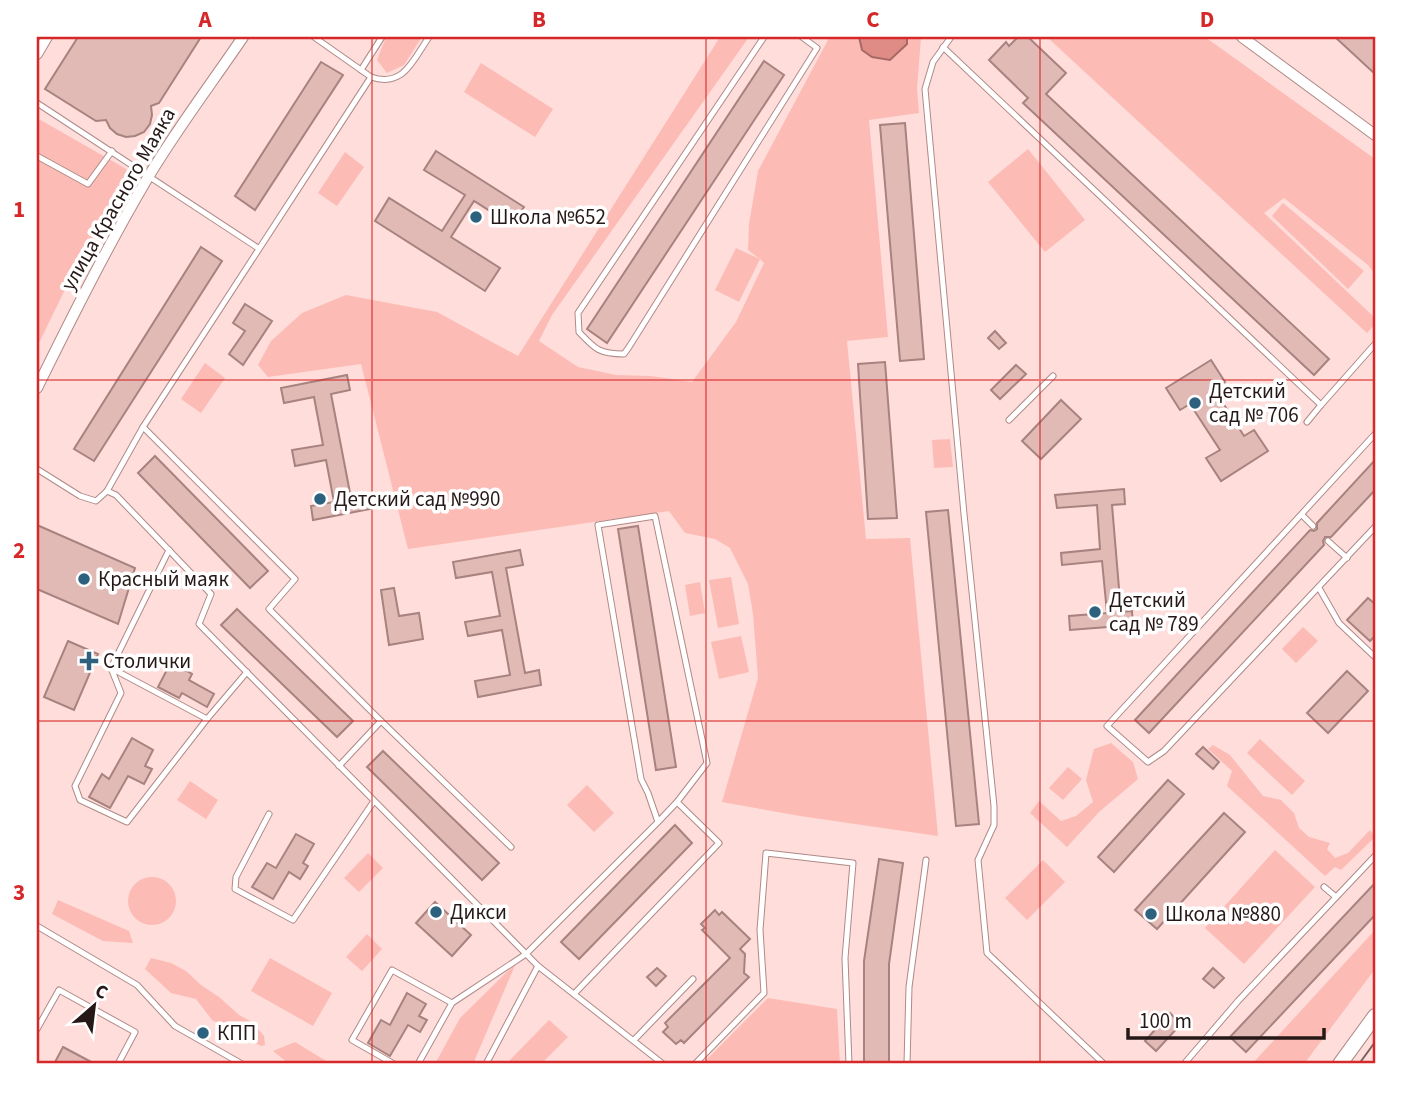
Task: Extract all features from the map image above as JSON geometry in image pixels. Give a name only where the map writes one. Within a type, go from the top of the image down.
[{"type":"main road","points":[[1340,1064],[1375,1016]]},
{"type":"street","points":[[37,54],[47,37]]},
{"type":"street","name":"улица Красного Маяка","points":[[37,388],[123,219],[243,37]]},
{"type":"street","points":[[1242,37],[1375,135]]},
{"type":"lane","points":[[314,37],[361,70],[384,81],[405,72],[429,37]]},
{"type":"lane","points":[[361,70],[382,37]]},
{"type":"lane","points":[[764,37],[578,313],[579,332],[595,349],[611,354],[624,354],[817,48],[802,37]]},
{"type":"lane","points":[[951,37],[933,62],[925,89],[994,807],[994,825],[978,860],[988,953],[1104,1064]]},
{"type":"lane","points":[[943,47],[1321,405]]},
{"type":"lane","points":[[37,469],[80,496],[96,501],[107,491],[143,427],[371,76]]},
{"type":"lane","points":[[37,103],[258,248]]},
{"type":"lane","points":[[37,156],[88,184],[112,151]]},
{"type":"lane","points":[[1307,422],[1375,344]]},
{"type":"lane","points":[[1010,420],[1053,376]]},
{"type":"lane","points":[[143,427],[295,579],[270,609],[511,847]]},
{"type":"lane","points":[[1375,434],[1107,726],[1147,762],[1164,751],[1375,527]]},
{"type":"lane","points":[[107,491],[116,495],[211,594],[199,624],[538,967],[663,1064]]},
{"type":"lane","points":[[1301,515],[1314,526]]},
{"type":"lane","points":[[418,1064],[452,1003],[526,954],[658,822],[677,802],[707,763],[655,516],[598,525],[641,779],[658,822]]},
{"type":"lane","points":[[1328,541],[1347,558]]},
{"type":"lane","points":[[169,550],[111,668],[121,693],[75,786],[80,800],[127,822],[207,719],[247,673]]},
{"type":"lane","points":[[1319,587],[1339,623],[1375,657]]},
{"type":"lane","points":[[111,668],[207,719]]},
{"type":"lane","points":[[339,765],[381,721]]},
{"type":"lane","points":[[269,814],[236,877],[235,890],[293,920],[374,802]]},
{"type":"lane","points":[[574,994],[719,844],[677,802]]},
{"type":"lane","points":[[695,1064],[764,993],[760,930],[766,853],[853,863],[845,958],[849,1064]]},
{"type":"lane","points":[[1184,1064],[1238,1001],[1375,856]]},
{"type":"lane","points":[[907,1064],[909,987],[926,859]]},
{"type":"lane","points":[[1324,887],[1336,897]]},
{"type":"lane","points":[[37,926],[137,985],[176,1026],[242,1064]]},
{"type":"lane","points":[[486,1064],[538,967]]},
{"type":"lane","points":[[394,1064],[352,1040],[392,970],[452,1003]]},
{"type":"lane","points":[[634,1040],[693,979]]},
{"type":"lane","points":[[37,1030],[59,990],[135,1032],[118,1064]]},
{"type":"shaded area","points":[[386,37],[422,37],[404,65],[387,73],[377,60]]},
{"type":"shaded area","points":[[720,37],[749,37],[552,315],[539,341],[578,367],[616,375],[651,376],[692,382],[736,322],[764,263],[748,250],[749,224],[758,171],[828,40],[825,37],[921,37],[917,89],[919,113],[869,120],[888,337],[847,341],[866,539],[910,538],[938,836],[722,802],[758,678],[748,584],[730,548],[715,539],[685,533],[669,511],[408,549],[361,364],[268,377],[258,365],[271,341],[302,313],[346,295],[437,312],[518,356]]},
{"type":"shaded area","points":[[859,37],[907,37],[907,44],[890,60],[872,57],[862,50]]},
{"type":"shaded area","points":[[1047,37],[1205,37],[1375,159],[1375,274],[1368,265],[1284,198],[1264,213],[1375,318],[1375,324],[1367,333]]},
{"type":"shaded area","points":[[481,63],[553,109],[535,137],[464,92]]},
{"type":"shaded area","points":[[37,118],[142,178],[124,185],[74,271],[37,347]]},
{"type":"shaded area","points":[[1028,149],[1085,220],[1045,252],[988,182]]},
{"type":"shaded area","points":[[345,152],[364,167],[337,206],[318,193]]},
{"type":"shaded area","points":[[1283,203],[1364,271],[1348,289],[1272,216]]},
{"type":"shaded area","points":[[736,248],[760,259],[739,302],[715,290]]},
{"type":"shaded area","points":[[205,363],[225,378],[201,413],[181,399]]},
{"type":"shaded area","points":[[950,439],[953,467],[934,468],[932,440]]},
{"type":"shaded area","points":[[731,577],[739,624],[718,628],[709,580]]},
{"type":"shaded area","points":[[700,582],[705,613],[690,616],[685,585]]},
{"type":"shaded area","points":[[1303,627],[1318,641],[1296,663],[1282,649]]},
{"type":"shaded area","points":[[741,636],[749,672],[719,679],[711,642]]},
{"type":"shaded area","points":[[1260,739],[1305,781],[1292,795],[1247,753]]},
{"type":"shaded area","points":[[1111,743],[1133,762],[1138,779],[1099,812],[1067,847],[1030,813],[1039,801],[1061,821],[1076,816],[1093,802],[1086,780],[1094,749]]},
{"type":"shaded area","points":[[1213,745],[1230,755],[1263,796],[1281,800],[1294,813],[1299,828],[1309,837],[1330,843],[1327,849],[1335,858],[1348,853],[1370,830],[1375,837],[1341,870],[1335,867],[1325,876],[1227,786],[1232,771],[1208,749]]},
{"type":"shaded area","points":[[1068,767],[1082,779],[1063,800],[1049,788]]},
{"type":"shaded area","points":[[190,781],[218,800],[206,819],[177,800]]},
{"type":"shaded area","points":[[587,785],[614,813],[594,832],[567,805]]},
{"type":"shaded area","points":[[1275,850],[1315,887],[1244,964],[1205,928]]},
{"type":"shaded area","points":[[368,853],[383,868],[359,892],[344,878]]},
{"type":"shaded area","points":[[1043,860],[1065,882],[1027,920],[1005,898]]},
{"type":"shaded area","points":[[152,877],[161,878],[169,884],[175,892],[175,910],[169,918],[161,924],[152,925],[143,924],[135,918],[129,910],[128,901],[129,892],[135,884],[143,878]]},
{"type":"shaded area","points":[[58,900],[129,931],[133,943],[103,941],[52,914]]},
{"type":"shaded area","points":[[1375,930],[1375,969],[1304,1064],[1252,1064]]},
{"type":"shaded area","points":[[367,934],[382,949],[362,971],[346,957]]},
{"type":"shaded area","points":[[151,958],[171,963],[186,971],[239,1015],[252,1022],[264,1036],[265,1045],[261,1046],[212,1020],[196,999],[171,993],[145,969]]},
{"type":"shaded area","points":[[270,958],[332,993],[313,1026],[251,991]]},
{"type":"shaded area","points":[[516,963],[473,1064],[435,1064],[460,1018]]},
{"type":"shaded area","points":[[768,998],[837,1009],[840,1064],[702,1064]]},
{"type":"shaded area","points":[[549,1020],[568,1037],[541,1064],[506,1064]]},
{"type":"shaded area","points":[[295,1042],[331,1064],[289,1064],[273,1051]]},
{"type":"building","points":[[78,37],[201,37],[159,103],[151,106],[150,124],[144,132],[126,137],[117,134],[106,120],[96,121],[45,89]]},
{"type":"building","points":[[1018,37],[1028,37],[1066,73],[1046,94],[1329,359],[1314,375],[1023,103],[1028,98],[989,60],[1006,42],[1009,46]]},
{"type":"building","points":[[1335,37],[1375,37],[1375,74]]},
{"type":"building","points":[[764,61],[784,75],[607,343],[587,329]]},
{"type":"building","points":[[321,62],[343,75],[255,210],[235,196]]},
{"type":"building","points":[[905,123],[924,359],[900,361],[880,125]]},
{"type":"building","points":[[436,151],[524,207],[512,225],[474,201],[451,237],[500,268],[485,291],[375,221],[389,198],[442,231],[465,195],[424,170]]},
{"type":"building","points":[[201,247],[222,261],[94,461],[74,449]]},
{"type":"building","points":[[245,304],[272,321],[243,365],[229,354],[245,331],[233,323]]},
{"type":"building","points":[[995,331],[1006,343],[999,349],[988,338]]},
{"type":"building","points":[[1211,360],[1225,382],[1214,389],[1244,436],[1254,430],[1268,451],[1221,481],[1206,458],[1220,450],[1190,404],[1180,410],[1166,388]]},
{"type":"building","points":[[885,362],[897,518],[868,519],[858,364]]},
{"type":"building","points":[[1016,365],[1026,374],[1000,399],[991,390]]},
{"type":"building","points":[[347,375],[350,390],[331,394],[351,498],[367,495],[370,509],[313,520],[311,506],[334,502],[326,460],[295,466],[292,450],[323,445],[314,397],[284,403],[281,388]]},
{"type":"building","points":[[1061,400],[1081,419],[1041,459],[1022,441]]},
{"type":"building","points":[[155,456],[268,571],[250,588],[138,473]]},
{"type":"building","points":[[1375,460],[1375,490],[1331,537],[1325,537],[1324,545],[1149,733],[1135,720],[1310,530],[1317,529],[1317,523]]},
{"type":"building","points":[[1124,489],[1125,504],[1112,505],[1121,612],[1132,611],[1133,625],[1070,630],[1069,616],[1107,613],[1102,561],[1062,565],[1061,553],[1100,549],[1097,505],[1057,508],[1055,495]]},
{"type":"building","points":[[948,510],[979,824],[956,826],[926,512]]},
{"type":"building","name":"Красный маяк","points":[[37,525],[135,568],[118,624],[37,589]]},
{"type":"building","points":[[638,526],[676,767],[656,770],[618,529]]},
{"type":"building","points":[[520,550],[523,565],[506,568],[525,673],[539,670],[541,685],[478,697],[475,681],[510,675],[502,630],[468,636],[465,622],[500,616],[492,572],[456,578],[453,562]]},
{"type":"building","points":[[394,588],[399,616],[419,613],[423,639],[389,645],[381,590]]},
{"type":"building","points":[[1368,598],[1375,604],[1375,636],[1370,641],[1347,620]]},
{"type":"building","points":[[237,609],[353,721],[337,737],[221,625]]},
{"type":"building","points":[[68,641],[98,654],[74,710],[44,697]]},
{"type":"building","points":[[171,662],[192,674],[189,680],[214,694],[207,707],[182,693],[179,698],[158,687]]},
{"type":"building","points":[[1347,671],[1368,691],[1328,733],[1307,713]]},
{"type":"building","points":[[132,738],[153,750],[145,766],[152,769],[144,784],[128,776],[110,808],[89,797],[102,774],[109,779]]},
{"type":"building","points":[[1203,747],[1219,762],[1213,769],[1196,754]]},
{"type":"building","points":[[383,751],[499,863],[482,880],[367,767]]},
{"type":"building","points":[[1168,780],[1184,794],[1114,872],[1098,857]]},
{"type":"building","points":[[1224,813],[1245,832],[1157,929],[1135,910]]},
{"type":"building","points":[[675,825],[692,843],[579,959],[561,942]]},
{"type":"building","points":[[296,834],[314,844],[303,863],[308,866],[300,879],[289,872],[273,899],[252,887],[267,863],[276,868]]},
{"type":"building","points":[[879,859],[903,863],[889,964],[889,1064],[864,1064],[864,961]]},
{"type":"building","points":[[1375,883],[1375,915],[1246,1052],[1230,1037]]},
{"type":"building","points":[[435,902],[471,935],[452,956],[416,923]]},
{"type":"building","points":[[715,910],[719,915],[722,912],[750,939],[740,949],[745,954],[744,973],[749,977],[684,1043],[681,1040],[676,1044],[663,1032],[668,1027],[665,1023],[730,958],[702,930],[705,928],[701,924]]},
{"type":"building","points":[[657,968],[666,976],[656,986],[647,977]]},
{"type":"building","points":[[1213,968],[1224,978],[1214,988],[1203,979]]},
{"type":"building","points":[[407,993],[426,1004],[419,1016],[427,1020],[420,1032],[408,1025],[390,1056],[368,1043],[381,1020],[390,1025]]},
{"type":"building","points":[[1170,1013],[1181,1024],[1156,1051],[1145,1041]]},
{"type":"building","points":[[63,1047],[95,1064],[54,1064]]},
{"type":"tram line","points":[[1359,1064],[1375,1042]]},
{"type":"place","name":"Школа №652","points":[[476,217]]},
{"type":"place","name":"Детский сад № 706","points":[[1195,403]]},
{"type":"place","name":"Детский сад №990","points":[[320,499]]},
{"type":"place","name":"Красный маяк","points":[[84,579]]},
{"type":"place","name":"Детский сад № 789","points":[[1095,612]]},
{"type":"place","name":"Столички","points":[[89,661]]},
{"type":"place","name":"Дикси","points":[[436,912]]},
{"type":"place","name":"Школа №880","points":[[1151,914]]},
{"type":"place","name":"КПП","points":[[203,1033]]}]
